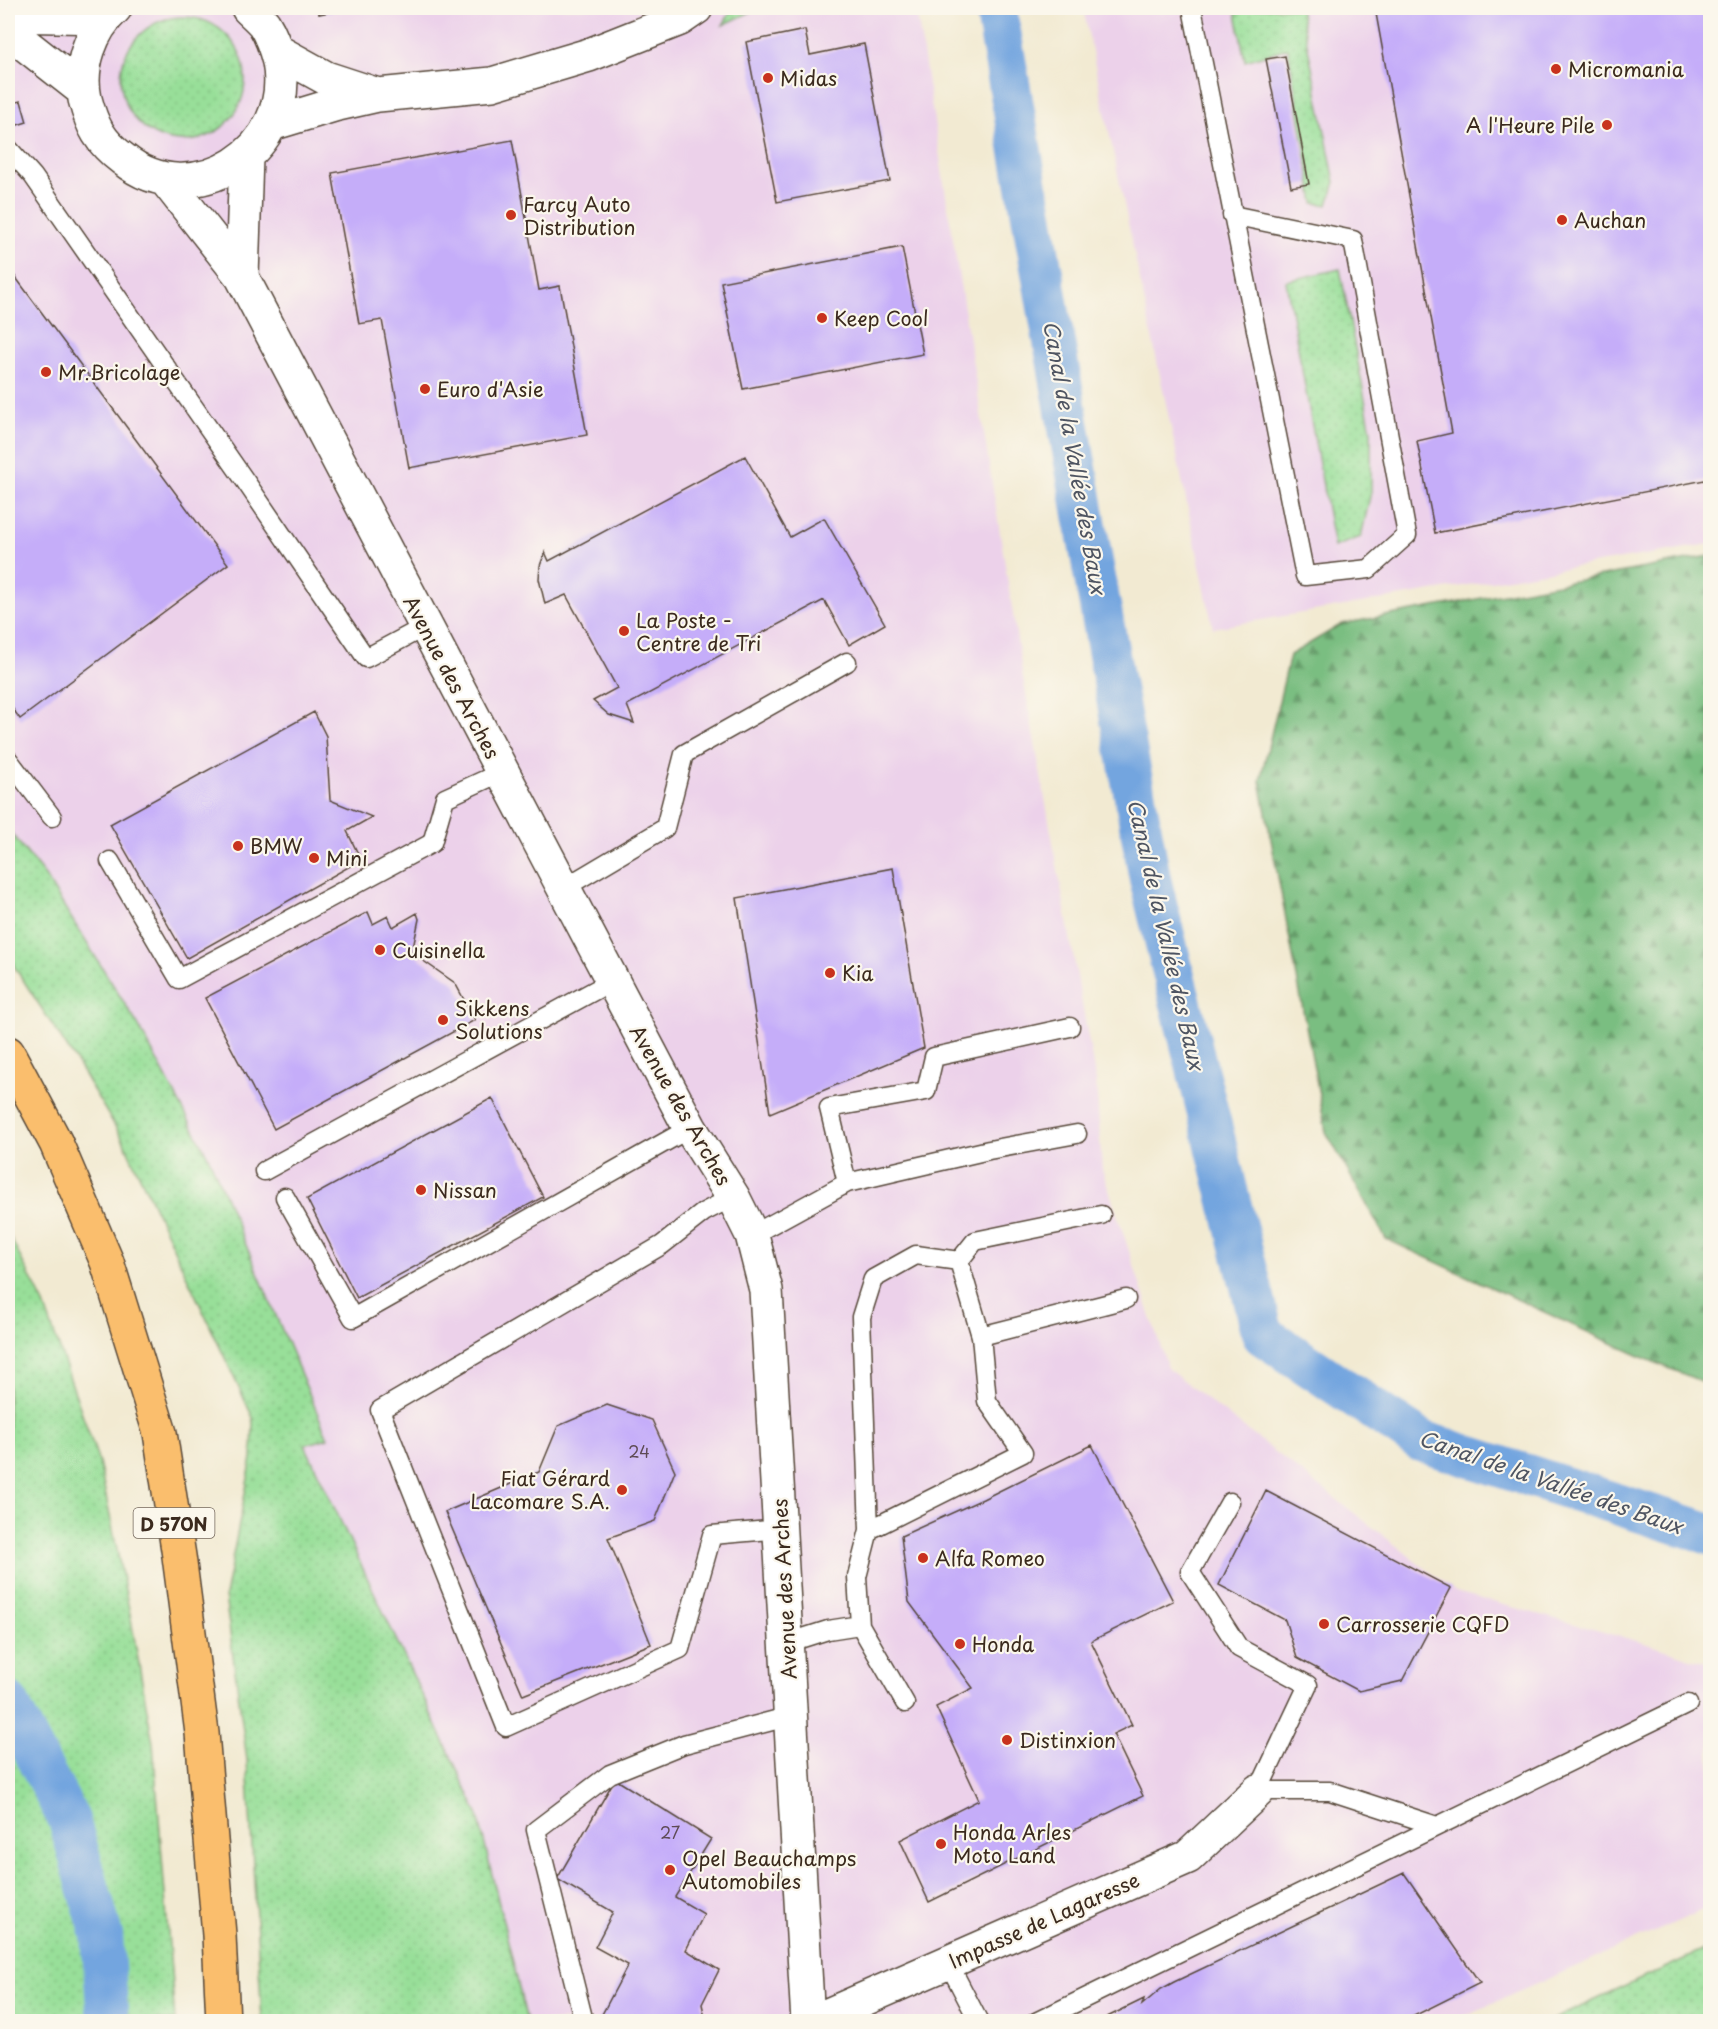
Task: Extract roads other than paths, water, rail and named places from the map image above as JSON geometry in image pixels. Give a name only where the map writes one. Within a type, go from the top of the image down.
[{"type":"main road","name":"D 570N","points":[[8,1053],[56,1143],[107,1262],[160,1433],[202,1733],[219,1935],[223,2022]]},
{"type":"street","points":[[110,12],[92,39],[84,64],[83,90],[91,121],[109,148],[134,168],[165,179],[193,180],[221,172],[246,157],[260,142],[271,124],[279,100],[281,76],[277,51],[264,26],[248,8]]},
{"type":"street","points":[[271,124],[334,105],[378,95],[492,84],[589,55],[680,19],[696,8]]},
{"type":"street","points":[[8,15],[110,12]]},
{"type":"street","points":[[8,31],[83,90]]},
{"type":"street","points":[[277,51],[327,78],[378,95]]},
{"type":"street","name":"Avenue des Arches","points":[[242,277],[246,157]]},
{"type":"street","name":"Avenue des Arches","points":[[165,179],[242,277],[690,1128],[733,1197],[752,1235],[766,1290],[810,2022]]},
{"type":"street","name":"Impasse de Lagaresse","points":[[810,2022],[1188,1857],[1258,1791]]},
{"type":"lane","points":[[1192,8],[1232,215],[1305,576],[1369,569],[1407,535],[1353,240],[1232,215]]},
{"type":"lane","points":[[8,148],[33,176],[366,658],[426,626]]},
{"type":"lane","points":[[564,888],[665,828],[684,754],[847,662]]},
{"type":"lane","points":[[8,759],[52,817]]},
{"type":"lane","points":[[110,861],[179,979],[432,843],[445,798],[502,772]]},
{"type":"lane","points":[[264,1171],[612,981]]},
{"type":"lane","points":[[847,1183],[829,1108],[926,1091],[934,1057],[1070,1027]]},
{"type":"lane","points":[[285,1197],[353,1318],[690,1128]]},
{"type":"lane","points":[[752,1235],[847,1183],[989,1150],[1077,1134]]},
{"type":"lane","points":[[733,1197],[704,1212],[662,1245],[380,1410],[506,1727],[680,1649],[712,1535],[781,1528]]},
{"type":"lane","points":[[959,1262],[975,1241],[1101,1215]]},
{"type":"lane","points":[[905,1703],[860,1625],[857,1577],[869,1530],[861,1317],[873,1279],[916,1255],[959,1262]]},
{"type":"lane","points":[[869,1530],[1023,1453],[987,1401],[981,1336],[959,1262]]},
{"type":"lane","points":[[981,1336],[1126,1299]]},
{"type":"lane","points":[[1230,1502],[1190,1572],[1239,1648],[1308,1685],[1258,1791],[1330,1791],[1437,1826]]},
{"type":"lane","points":[[787,1644],[828,1630],[860,1625]]},
{"type":"lane","points":[[1036,2022],[1688,1704]]},
{"type":"lane","points":[[584,2022],[536,1830],[610,1774],[684,1744],[791,1716]]},
{"type":"lane","points":[[948,1962],[979,2022]]},
{"type":"waterway","name":"Canal de la Vallée des Baux","points":[[996,8],[1150,879],[1263,1335],[1421,1441],[1710,1534]]},
{"type":"waterway","points":[[8,1703],[69,1820],[102,1935],[108,2022]]},
{"type":"place","name":"Micromania","points":[[1556,69]]},
{"type":"place","name":"Midas","points":[[768,78]]},
{"type":"place","name":"A l'Heure Pile","points":[[1607,125]]},
{"type":"place","name":"Farcy Auto Distribution","points":[[511,215]]},
{"type":"place","name":"Auchan","points":[[1562,220]]},
{"type":"place","name":"Keep Cool","points":[[822,318]]},
{"type":"place","name":"Mr.Bricolage","points":[[46,372]]},
{"type":"place","name":"Euro d'Asie","points":[[425,389]]},
{"type":"place","name":"La Poste - Centre de Tri","points":[[624,631]]},
{"type":"place","name":"BMW","points":[[238,846]]},
{"type":"place","name":"Mini","points":[[314,858]]},
{"type":"place","name":"Cuisinella","points":[[380,950]]},
{"type":"place","name":"Kia","points":[[830,973]]},
{"type":"place","name":"Sikkens Solutions","points":[[443,1020]]},
{"type":"place","name":"Nissan","points":[[421,1190]]},
{"type":"place","name":"Fiat Gérard Lacomare S.A.","points":[[622,1490]]},
{"type":"place","name":"Alfa Romeo","points":[[923,1558]]},
{"type":"place","name":"Carrosserie CQFD","points":[[1324,1624]]},
{"type":"place","name":"Honda","points":[[960,1644]]},
{"type":"place","name":"Distinxion","points":[[1007,1740]]},
{"type":"place","name":"Honda Arles Moto Land","points":[[941,1844]]},
{"type":"place","name":"Opel Beauchamps Automobiles","points":[[670,1870]]}]
